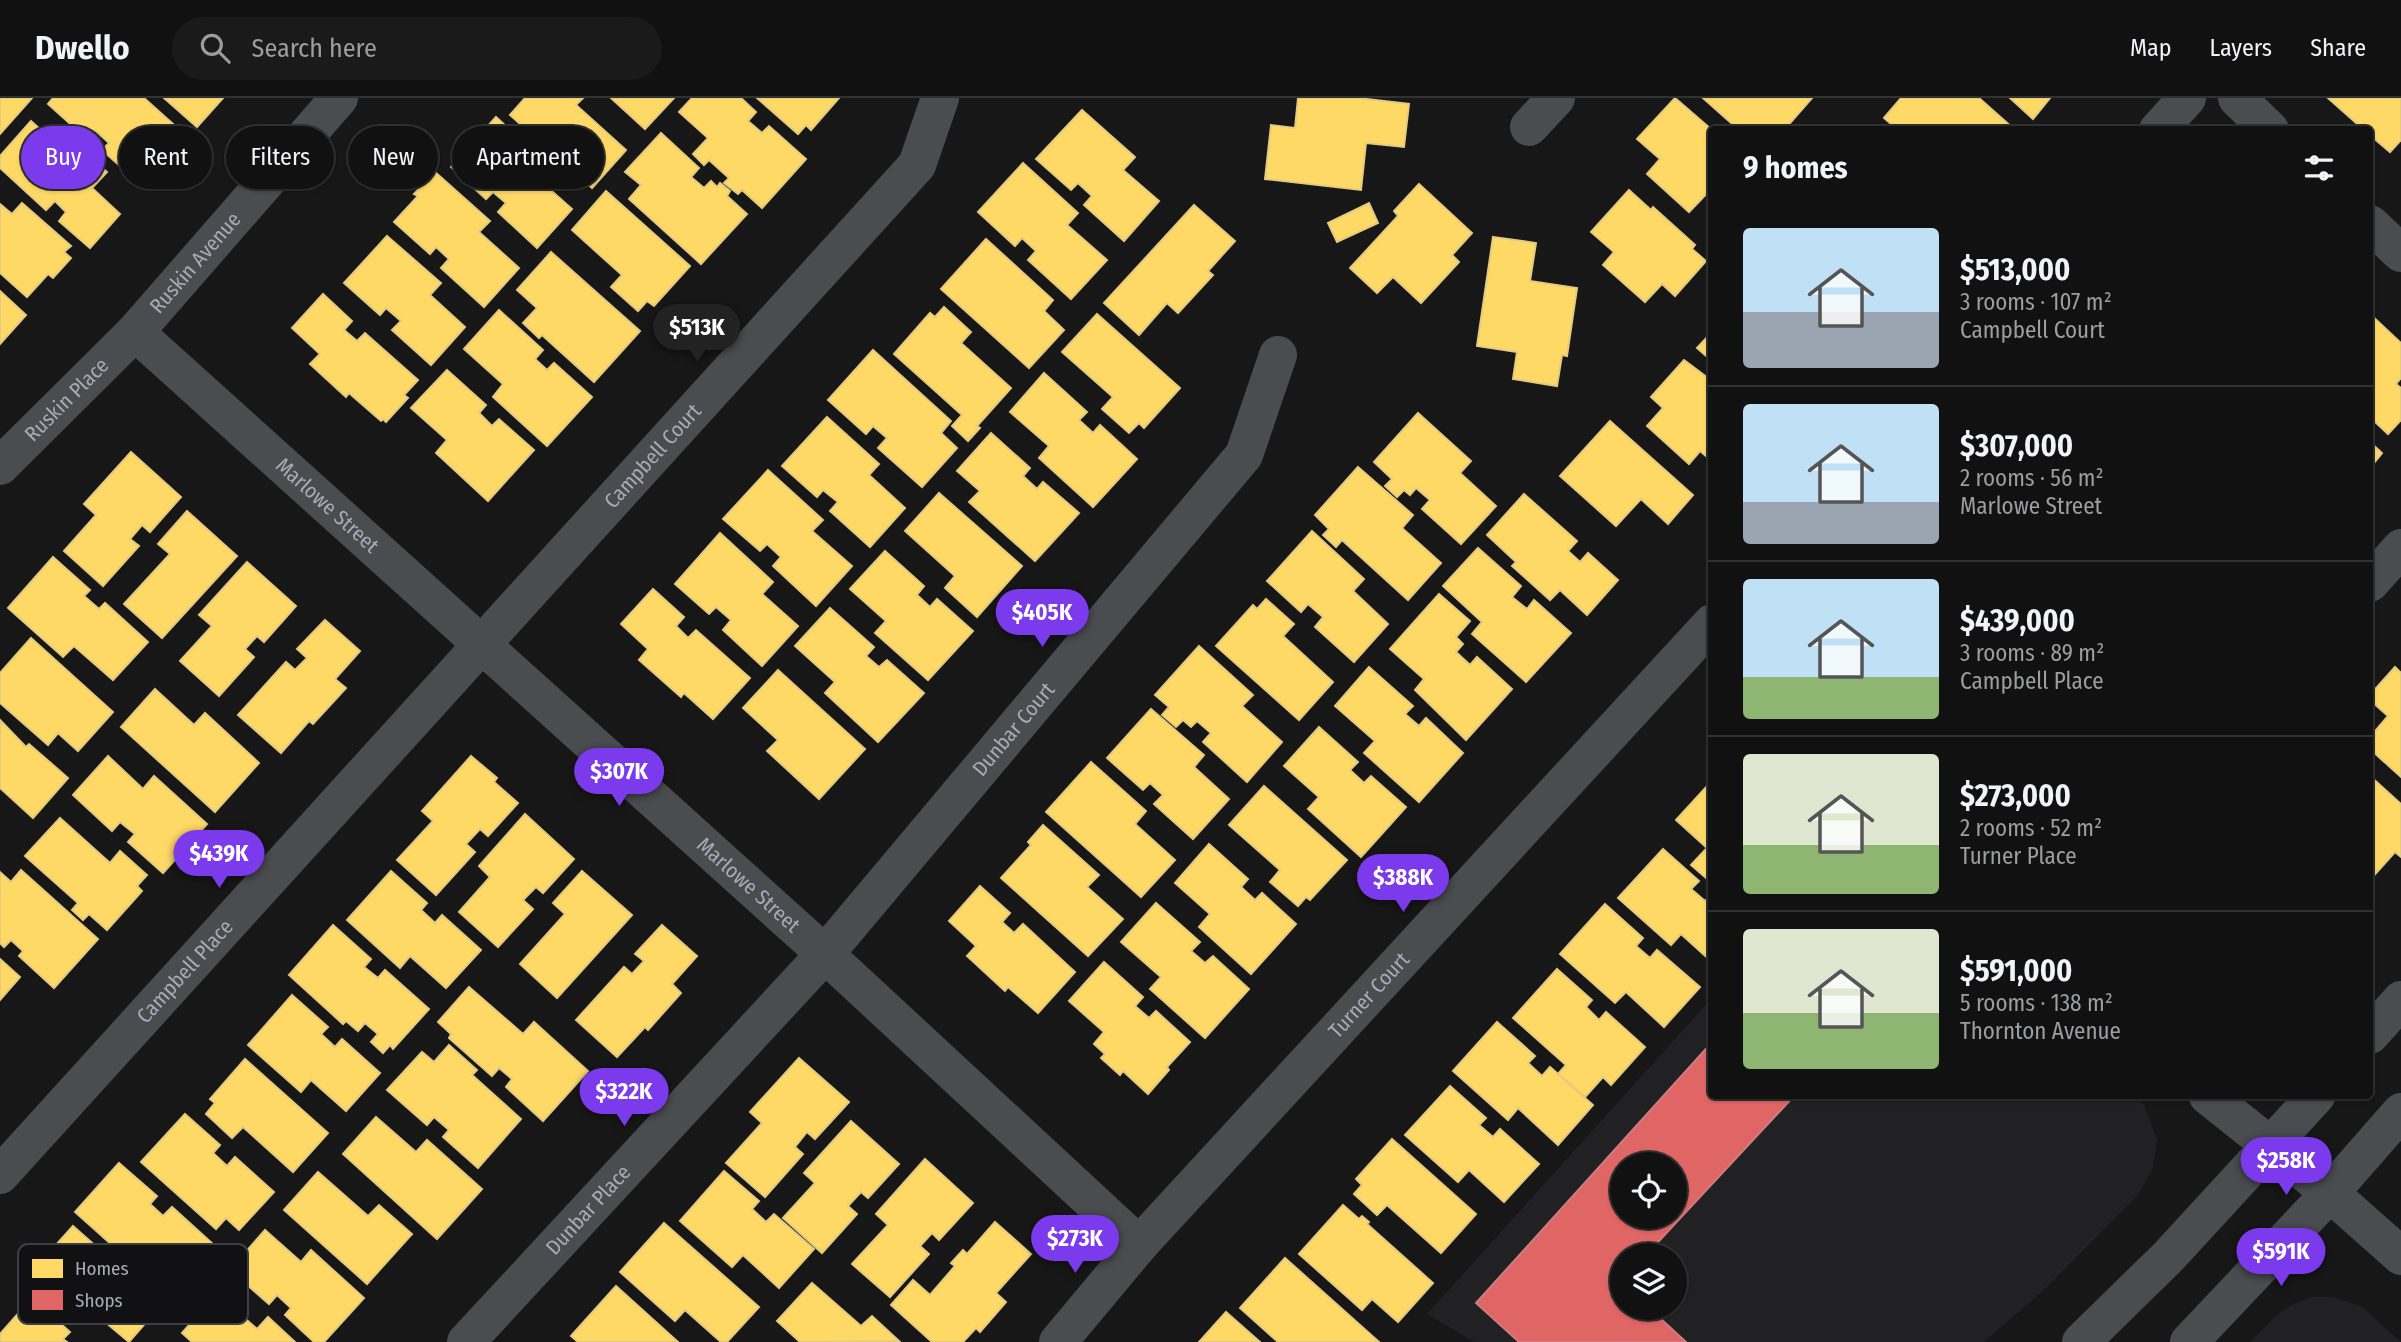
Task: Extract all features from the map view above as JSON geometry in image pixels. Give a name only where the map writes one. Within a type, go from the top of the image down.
[{"type":"street","name":"Ruskin Avenue","points":[[135,332],[339,98]]},
{"type":"street","name":"Campbell Court","points":[[482,646],[917,165],[940,98]]},
{"type":"street","points":[[1529,127],[1556,98]]},
{"type":"street","points":[[2162,126],[2187,98]]},
{"type":"street","points":[[2237,98],[2266,126]]},
{"type":"street","points":[[2373,226],[2401,253]]},
{"type":"street","name":"Ruskin Place","points":[[0,466],[135,332]]},
{"type":"street","name":"Marlowe Street","points":[[135,332],[825,954],[1139,1245]]},
{"type":"street","name":"Dunbar Court","points":[[825,954],[1244,455],[1278,355]]},
{"type":"street","points":[[2373,580],[2401,548]]},
{"type":"street","name":"Turner Court","points":[[1058,1342],[1139,1245],[1706,639]]},
{"type":"street","name":"Campbell Place","points":[[0,1175],[482,646]]},
{"type":"street","name":"Dunbar Place","points":[[466,1342],[825,954]]},
{"type":"street","points":[[2373,1032],[2401,1000]]},
{"type":"street","points":[[2212,1099],[2330,1193],[2401,1256]]},
{"type":"street","points":[[2081,1342],[2168,1257],[2313,1099]]},
{"type":"street","points":[[2189,1342],[2330,1193],[2401,1112]]},
{"type":"shaded area","points":[[1708,1002],[1708,1099],[2137,1099],[2144,1105],[2157,1139],[2153,1168],[2138,1195],[2043,1291],[1984,1342],[1474,1342],[1427,1314]]},
{"type":"shaded area","points":[[2312,1297],[2332,1297],[2361,1306],[2401,1342],[2250,1342],[2277,1315],[2295,1303]]},
{"type":"building: Homes","points":[[0,98],[32,98],[0,134]]},
{"type":"building: Homes","points":[[53,98],[144,98],[175,126],[119,126],[119,165],[105,153],[105,147],[109,143],[105,139],[105,126],[73,126],[48,104]]},
{"type":"building: Homes","points":[[164,98],[223,98],[196,126]]},
{"type":"building: Homes","points":[[525,98],[583,98],[576,105],[599,126],[522,126],[510,115]]},
{"type":"building: Homes","points":[[611,98],[674,98],[645,129]]},
{"type":"building: Homes","points":[[692,98],[741,98],[756,112],[748,121],[762,133],[769,126],[806,159],[762,208],[742,190],[738,194],[724,183],[729,178],[709,160],[704,165],[693,154],[708,138],[679,112]]},
{"type":"building: Homes","points":[[757,98],[839,98],[811,130],[806,125],[798,134]]},
{"type":"building: Homes","points":[[1298,98],[1358,98],[1409,104],[1404,147],[1366,143],[1361,190],[1265,179],[1271,125],[1295,128]]},
{"type":"building: Homes","points":[[1675,98],[1708,127],[1708,192],[1689,212],[1647,174],[1660,159],[1637,139]]},
{"type":"building: Homes","points":[[1703,98],[1812,98],[1788,126],[1734,126]]},
{"type":"building: Homes","points":[[1901,98],[1979,98],[2010,126],[1893,126],[1884,118]]},
{"type":"building: Homes","points":[[2010,98],[2050,98],[2033,119]]},
{"type":"building: Homes","points":[[2328,98],[2401,98],[2401,140],[2390,152],[2373,138],[2373,126],[2360,126]]},
{"type":"building: Homes","points":[[1082,110],[1135,157],[1123,170],[1159,201],[1124,241],[1084,205],[1092,196],[1078,183],[1071,190],[1036,159]]},
{"type":"building: Homes","points":[[496,117],[506,126],[488,126]]},
{"type":"building: Homes","points":[[604,130],[626,150],[604,175]]},
{"type":"building: Homes","points":[[21,132],[21,187],[0,168],[0,156]]},
{"type":"building: Homes","points":[[661,133],[699,168],[691,177],[704,188],[711,181],[717,187],[720,183],[730,191],[727,196],[747,214],[701,264],[629,199],[641,185],[625,172]]},
{"type":"building: Homes","points":[[1023,163],[1078,213],[1067,225],[1107,260],[1071,299],[1028,260],[1036,251],[1022,238],[1015,246],[978,212]]},
{"type":"building: Homes","points":[[438,175],[490,221],[479,232],[519,268],[484,307],[441,268],[449,259],[436,247],[430,254],[394,222],[418,196],[414,194],[419,189],[438,189]]},
{"type":"building: Homes","points":[[1419,184],[1472,233],[1452,255],[1459,262],[1421,303],[1393,277],[1377,293],[1350,268],[1398,216],[1394,211]]},
{"type":"building: Homes","points":[[23,189],[93,189],[120,214],[90,248],[59,221],[66,212],[55,201],[46,210]]},
{"type":"building: Homes","points":[[475,189],[549,189],[572,209],[537,248],[498,212],[506,203],[493,192],[486,199]]},
{"type":"building: Homes","points":[[1629,190],[1651,210],[1653,207],[1695,245],[1692,249],[1706,261],[1675,296],[1662,284],[1645,302],[1603,265],[1614,252],[1591,232]]},
{"type":"building: Homes","points":[[606,191],[690,266],[654,306],[647,301],[638,311],[611,287],[622,275],[572,230]]},
{"type":"building: Homes","points":[[22,203],[71,246],[64,252],[71,258],[53,278],[48,274],[27,297],[0,273],[0,204],[12,214]]},
{"type":"building: Homes","points":[[1369,203],[1378,223],[1337,242],[1328,223]]},
{"type":"building: Homes","points":[[1194,205],[1235,241],[1208,271],[1213,275],[1178,313],[1167,303],[1139,335],[1104,303]]},
{"type":"building: Homes","points":[[387,236],[441,283],[430,295],[465,327],[431,365],[392,330],[401,321],[386,308],[380,315],[344,283]]},
{"type":"building: Homes","points":[[1493,237],[1536,243],[1530,281],[1577,288],[1567,356],[1562,355],[1557,386],[1513,379],[1517,352],[1477,346]]},
{"type":"building: Homes","points":[[986,239],[1053,300],[1044,311],[1064,330],[1029,368],[941,289]]},
{"type":"building: Homes","points":[[551,252],[640,331],[594,382],[542,335],[539,338],[523,323],[537,308],[517,290]]},
{"type":"building: Homes","points":[[0,291],[26,315],[0,344]]},
{"type":"building: Homes","points":[[323,294],[352,321],[344,330],[357,341],[365,333],[418,380],[404,395],[408,398],[386,422],[383,419],[381,421],[349,393],[346,397],[310,364],[320,354],[292,328]]},
{"type":"building: Homes","points":[[944,307],[971,332],[961,343],[1011,388],[977,426],[980,428],[968,441],[952,426],[962,415],[894,354],[930,313],[935,317]]},
{"type":"building: Homes","points":[[499,310],[543,350],[535,359],[547,370],[554,363],[592,397],[547,446],[493,397],[503,384],[464,349]]},
{"type":"building: Homes","points":[[1097,314],[1180,388],[1144,428],[1139,423],[1129,433],[1102,409],[1113,397],[1062,352]]},
{"type":"building: Homes","points":[[2373,317],[2401,343],[2401,378],[2396,384],[2401,388],[2401,420],[2388,434],[2373,420]]},
{"type":"building: Homes","points":[[1708,336],[1708,358],[1697,348]]},
{"type":"building: Homes","points":[[873,350],[951,421],[941,433],[957,448],[922,487],[878,448],[887,438],[873,426],[866,434],[828,400]]},
{"type":"building: Homes","points":[[1684,360],[1708,378],[1708,458],[1700,451],[1689,464],[1647,426],[1663,408],[1651,397]]},
{"type":"building: Homes","points":[[447,370],[486,405],[479,413],[492,426],[499,419],[534,450],[488,501],[436,453],[447,440],[411,408]]},
{"type":"building: Homes","points":[[1044,373],[1087,412],[1079,420],[1093,433],[1100,425],[1137,459],[1093,507],[1039,458],[1049,446],[1010,412]]},
{"type":"building: Homes","points":[[1418,413],[1471,461],[1460,473],[1496,506],[1461,544],[1422,509],[1430,500],[1416,488],[1410,495],[1404,490],[1397,497],[1385,486],[1392,479],[1374,462]]},
{"type":"building: Homes","points":[[827,417],[879,464],[869,475],[905,508],[870,547],[830,511],[838,502],[823,490],[817,497],[782,466]]},
{"type":"building: Homes","points":[[1610,421],[1693,495],[1668,524],[1641,499],[1616,526],[1560,476]]},
{"type":"building: Homes","points":[[991,433],[1030,468],[1023,476],[1037,489],[1043,482],[1079,513],[1035,561],[969,502],[980,491],[957,471]]},
{"type":"building: Homes","points":[[2373,445],[2382,453],[2373,464]]},
{"type":"building: Homes","points":[[131,452],[181,497],[150,532],[142,525],[130,539],[139,546],[103,586],[64,551],[96,515],[84,504]]},
{"type":"building: Homes","points":[[1358,467],[1413,515],[1402,528],[1441,563],[1408,600],[1342,540],[1336,547],[1323,535],[1329,529],[1315,515]]},
{"type":"building: Homes","points":[[768,470],[823,520],[812,531],[852,566],[816,606],[773,566],[781,557],[767,544],[760,551],[723,519]]},
{"type":"building: Homes","points":[[939,493],[1022,566],[977,617],[945,588],[955,576],[905,531]]},
{"type":"building: Homes","points":[[1524,494],[1577,541],[1568,551],[1580,562],[1588,553],[1618,580],[1587,615],[1560,590],[1550,600],[1512,566],[1516,562],[1487,535]]},
{"type":"building: Homes","points":[[187,511],[237,556],[162,638],[124,604],[170,554],[158,544]]},
{"type":"building: Homes","points":[[1312,531],[1364,579],[1353,591],[1388,624],[1354,662],[1315,627],[1323,617],[1308,604],[1301,612],[1267,581]]},
{"type":"building: Homes","points":[[720,533],[773,582],[762,594],[798,626],[762,666],[723,630],[731,620],[716,607],[709,614],[675,584]]},
{"type":"building: Homes","points":[[1478,548],[1521,586],[1512,597],[1527,609],[1534,600],[1571,633],[1526,682],[1472,634],[1482,622],[1443,586]]},
{"type":"building: Homes","points":[[885,551],[924,586],[917,595],[930,607],[937,599],[973,631],[928,680],[875,633],[886,621],[850,589]]},
{"type":"building: Homes","points":[[53,557],[90,590],[84,596],[99,609],[105,603],[148,642],[113,680],[74,646],[63,657],[8,608]]},
{"type":"building: Homes","points":[[247,562],[296,606],[264,642],[257,636],[245,649],[254,657],[219,696],[180,661],[212,626],[199,615]]},
{"type":"building: Homes","points":[[653,589],[684,617],[676,626],[688,638],[696,630],[750,678],[713,719],[684,693],[681,697],[639,660],[648,649],[621,624]]},
{"type":"building: Homes","points":[[1439,594],[1470,621],[1456,637],[1463,644],[1456,652],[1470,665],[1477,657],[1512,689],[1466,740],[1415,690],[1424,679],[1390,649]]},
{"type":"building: Homes","points":[[1266,599],[1294,624],[1283,636],[1333,682],[1299,720],[1216,646],[1253,605],[1257,609]]},
{"type":"building: Homes","points":[[830,608],[874,647],[866,656],[879,667],[887,660],[924,693],[878,742],[825,693],[835,682],[795,646]]},
{"type":"building: Homes","points":[[325,620],[360,651],[335,679],[346,688],[313,724],[309,721],[281,753],[238,715],[286,662],[295,670],[307,658],[297,649]]},
{"type":"building: Homes","points":[[31,638],[113,712],[78,751],[58,733],[48,745],[0,703],[0,673]]},
{"type":"building: Homes","points":[[1199,646],[1253,695],[1242,706],[1282,742],[1247,782],[1203,742],[1211,733],[1197,721],[1191,727],[1183,720],[1176,727],[1162,715],[1169,707],[1155,695]]},
{"type":"building: Homes","points":[[1369,667],[1413,706],[1405,714],[1419,726],[1426,718],[1463,753],[1419,802],[1364,753],[1375,741],[1335,706]]},
{"type":"building: Homes","points":[[2395,667],[2401,673],[2401,777],[2373,752],[2373,734],[2388,716],[2373,703],[2373,692]]},
{"type":"building: Homes","points":[[778,670],[865,749],[819,799],[767,751],[778,740],[743,708]]},
{"type":"building: Homes","points":[[155,689],[194,725],[205,713],[259,763],[215,812],[121,727]]},
{"type":"building: Homes","points":[[1151,709],[1204,755],[1194,767],[1229,799],[1193,839],[1154,804],[1163,795],[1150,783],[1143,790],[1107,758]]},
{"type":"building: Homes","points":[[0,720],[26,747],[29,744],[68,778],[33,818],[0,788]]},
{"type":"building: Homes","points":[[1319,727],[1358,762],[1350,770],[1364,783],[1371,776],[1406,807],[1361,857],[1308,809],[1319,797],[1284,766]]},
{"type":"building: Homes","points":[[108,756],[143,789],[154,776],[207,824],[163,873],[128,842],[135,834],[120,822],[112,831],[73,795]]},
{"type":"building: Homes","points":[[471,756],[497,778],[494,782],[518,803],[488,836],[480,829],[466,844],[475,852],[436,895],[397,860],[433,821],[422,811]]},
{"type":"building: Homes","points":[[1091,762],[1146,811],[1135,824],[1175,860],[1141,897],[1046,812]]},
{"type":"building: Homes","points":[[2373,779],[2401,804],[2401,857],[2395,852],[2373,877]]},
{"type":"building: Homes","points":[[1708,785],[1708,880],[1691,865],[1707,848],[1676,820]]},
{"type":"building: Homes","points":[[1264,786],[1347,860],[1310,900],[1306,897],[1298,906],[1270,882],[1280,870],[1229,825]]},
{"type":"building: Homes","points":[[525,814],[574,859],[543,893],[536,887],[523,900],[533,909],[498,947],[459,912],[490,877],[479,866]]},
{"type":"building: Homes","points":[[60,818],[110,863],[120,851],[147,875],[137,886],[142,891],[107,930],[89,914],[83,920],[72,910],[78,903],[25,856]]},
{"type":"building: Homes","points":[[1043,825],[1099,875],[1087,887],[1123,919],[1088,956],[1001,878],[1031,845],[1028,842]]},
{"type":"building: Homes","points":[[1209,844],[1248,879],[1241,887],[1255,900],[1262,893],[1296,924],[1251,974],[1199,927],[1210,914],[1175,883]]},
{"type":"building: Homes","points":[[1663,849],[1699,881],[1691,889],[1705,901],[1708,898],[1708,958],[1681,934],[1671,945],[1618,898]]},
{"type":"building: Homes","points":[[21,870],[98,939],[54,988],[19,956],[23,951],[11,940],[4,947],[0,943],[0,872],[11,882]]},
{"type":"building: Homes","points":[[391,871],[427,903],[421,910],[435,923],[442,915],[481,950],[446,988],[410,956],[400,968],[347,920]]},
{"type":"building: Homes","points":[[582,871],[632,915],[557,998],[520,964],[565,914],[553,903]]},
{"type":"building: Homes","points":[[980,886],[1010,913],[1002,922],[1014,933],[1023,924],[1075,972],[1038,1013],[1008,987],[1005,991],[967,956],[976,946],[949,921]]},
{"type":"building: Homes","points":[[1156,903],[1200,942],[1191,951],[1205,963],[1213,956],[1249,989],[1205,1038],[1150,989],[1161,977],[1121,942]]},
{"type":"building: Homes","points":[[1605,904],[1643,938],[1636,946],[1650,958],[1657,950],[1700,987],[1664,1027],[1626,992],[1615,1003],[1560,954]]},
{"type":"building: Homes","points":[[333,925],[371,959],[364,967],[378,978],[385,970],[429,1009],[393,1049],[390,1045],[383,1053],[371,1042],[378,1034],[365,1023],[358,1031],[346,1021],[343,1024],[289,975]]},
{"type":"building: Homes","points":[[662,925],[697,956],[672,984],[681,993],[648,1030],[645,1027],[617,1057],[576,1020],[624,967],[632,974],[644,961],[635,954]]},
{"type":"building: Homes","points":[[0,959],[20,977],[0,1000]]},
{"type":"building: Homes","points":[[1104,962],[1143,997],[1135,1006],[1149,1018],[1156,1011],[1190,1042],[1167,1067],[1169,1070],[1148,1094],[1123,1071],[1120,1075],[1101,1058],[1105,1054],[1094,1044],[1104,1032],[1069,1001]]},
{"type":"building: Homes","points":[[1557,969],[1592,1000],[1586,1007],[1599,1020],[1606,1012],[1645,1047],[1611,1085],[1603,1077],[1585,1097],[1558,1074],[1566,1065],[1513,1018]]},
{"type":"building: Homes","points":[[469,987],[523,1034],[534,1022],[588,1071],[543,1121],[506,1087],[512,1079],[499,1068],[492,1076],[449,1038],[451,1034],[438,1022]]},
{"type":"building: Homes","points":[[292,995],[328,1027],[321,1034],[335,1047],[342,1039],[380,1073],[346,1111],[311,1080],[301,1092],[248,1045]]},
{"type":"building: Homes","points":[[1497,1022],[1535,1056],[1528,1063],[1542,1076],[1550,1067],[1593,1105],[1558,1145],[1518,1108],[1508,1120],[1453,1071]]},
{"type":"building: Homes","points":[[449,1045],[477,1070],[472,1075],[521,1119],[478,1168],[443,1137],[449,1130],[434,1117],[427,1125],[387,1090],[422,1052],[434,1062]]},
{"type":"building: Homes","points":[[799,1058],[849,1102],[815,1139],[807,1132],[795,1147],[803,1154],[765,1197],[726,1163],[762,1123],[750,1112]]},
{"type":"building: Homes","points":[[245,1059],[328,1133],[293,1172],[243,1127],[232,1138],[206,1114],[215,1103],[210,1099]]},
{"type":"building: Homes","points":[[1450,1086],[1486,1118],[1479,1125],[1493,1137],[1500,1129],[1539,1164],[1504,1202],[1469,1170],[1458,1182],[1405,1135]]},
{"type":"building: Homes","points":[[185,1114],[220,1145],[213,1153],[227,1166],[235,1157],[274,1192],[239,1230],[226,1218],[216,1229],[141,1162]]},
{"type":"building: Homes","points":[[376,1117],[416,1152],[427,1140],[482,1189],[437,1239],[343,1154]]},
{"type":"building: Homes","points":[[851,1121],[899,1164],[868,1198],[861,1192],[848,1206],[857,1214],[822,1253],[783,1218],[815,1183],[804,1173]]},
{"type":"building: Homes","points":[[1392,1139],[1476,1214],[1441,1253],[1387,1205],[1377,1215],[1354,1194],[1362,1185],[1356,1179]]},
{"type":"building: Homes","points":[[925,1159],[973,1203],[939,1240],[932,1233],[920,1246],[929,1254],[890,1297],[852,1264],[888,1225],[876,1214]]},
{"type":"building: Homes","points":[[119,1163],[157,1196],[150,1204],[163,1216],[172,1207],[213,1244],[111,1244],[75,1212]]},
{"type":"building: Homes","points":[[724,1171],[759,1201],[752,1209],[766,1222],[774,1214],[814,1249],[779,1288],[743,1255],[732,1267],[680,1221]]},
{"type":"building: Homes","points":[[318,1172],[368,1216],[379,1205],[412,1234],[367,1284],[284,1210]]},
{"type":"building: Homes","points":[[1343,1205],[1359,1219],[1362,1216],[1369,1222],[1367,1224],[1433,1283],[1398,1322],[1372,1299],[1362,1310],[1299,1254]]},
{"type":"building: Homes","points":[[995,1222],[1031,1254],[996,1293],[1006,1302],[980,1332],[976,1328],[963,1342],[932,1342],[891,1305],[913,1280],[930,1295],[955,1266],[951,1263],[963,1250],[967,1254]]},
{"type":"building: Homes","points":[[664,1223],[759,1307],[727,1342],[721,1342],[685,1310],[675,1321],[620,1272]]},
{"type":"building: Homes","points":[[73,1226],[93,1244],[57,1244]]},
{"type":"building: Homes","points":[[265,1230],[301,1262],[311,1250],[364,1298],[324,1342],[314,1342],[285,1315],[291,1308],[277,1295],[269,1304],[248,1286],[248,1249]]},
{"type":"building: Homes","points":[[1285,1258],[1379,1342],[1278,1342],[1240,1308]]},
{"type":"building: Homes","points":[[812,1283],[861,1326],[872,1316],[899,1341],[800,1342],[777,1321]]},
{"type":"building: Homes","points":[[616,1286],[678,1342],[578,1342],[571,1336]]},
{"type":"building: Homes","points":[[1226,1312],[1260,1342],[1199,1342]]},
{"type":"building: Homes","points":[[18,1314],[18,1324],[61,1324],[70,1332],[63,1339],[67,1342],[0,1342],[0,1334]]},
{"type":"building: Homes","points":[[268,1317],[295,1342],[192,1342],[182,1333],[190,1324],[248,1324],[248,1321],[257,1329]]},
{"type":"building: Homes","points":[[108,1324],[145,1324],[129,1342]]},
{"type":"building: Shops","points":[[1708,1046],[1708,1099],[1791,1099],[1687,1211],[1687,1152],[1613,1152]]},
{"type":"building: Shops","points":[[1610,1155],[1610,1229],[1670,1229],[1657,1243],[1610,1243],[1610,1320],[1662,1320],[1686,1342],[1519,1342],[1476,1303]]}]
